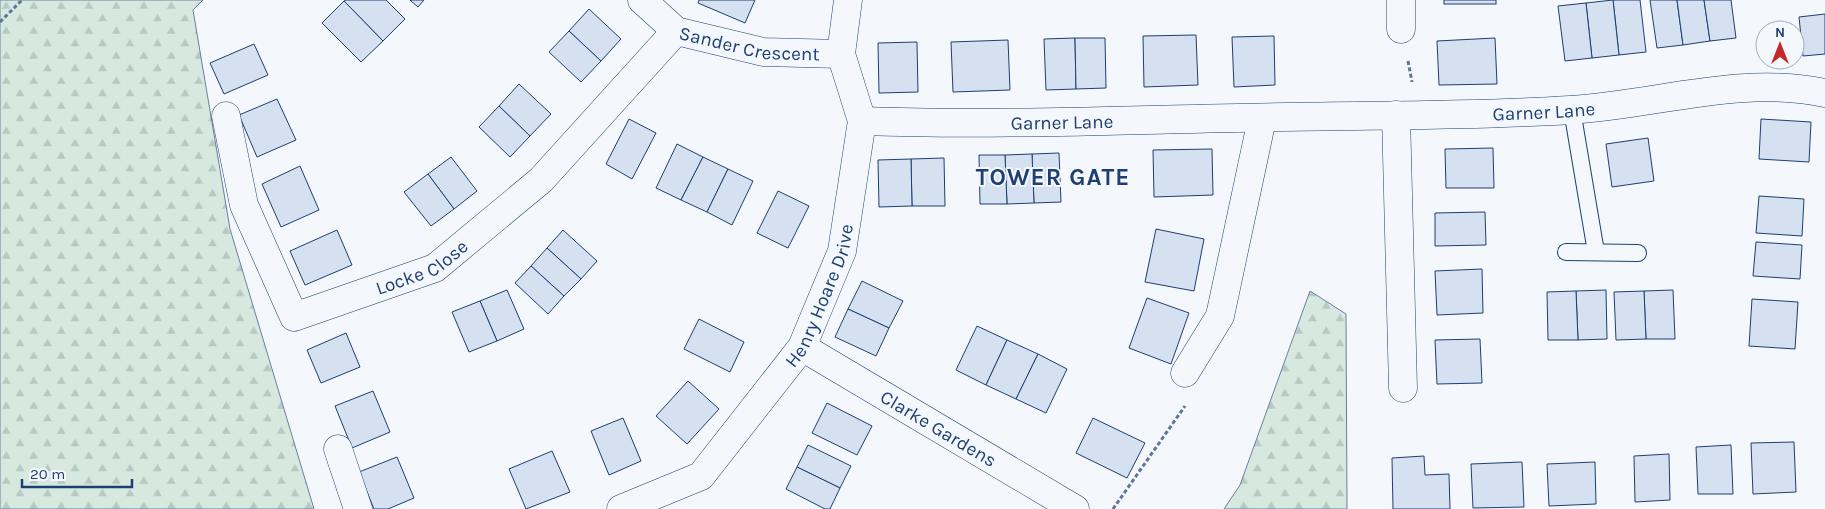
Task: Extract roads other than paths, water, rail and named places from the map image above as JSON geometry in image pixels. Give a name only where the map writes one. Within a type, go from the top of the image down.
[{"type":"street","name":"Sander Crescent","points":[[642,0],[676,32],[763,52],[841,54]]},
{"type":"street","name":"Henry Hoare Drive","points":[[636,506],[701,476],[802,347],[842,251],[862,121],[841,54],[848,0]]},
{"type":"street","points":[[1401,0],[1401,29]]},
{"type":"street","name":"Locke Close","points":[[226,116],[244,205],[294,316],[435,268],[541,180],[676,32]]},
{"type":"street","name":"Garner Lane","points":[[862,121],[956,125],[1408,115],[1572,110],[1742,87],[1794,87],[1825,93]]},
{"type":"street","points":[[1403,388],[1408,115]]},
{"type":"street","points":[[1185,373],[1220,316],[1262,118]]},
{"type":"street","name":"Clarke Gardens","points":[[802,347],[1075,509]]},
{"type":"street","points":[[338,449],[358,509]]},
{"type":"lane","points":[[1572,110],[1596,252]]},
{"type":"lane","points":[[1566,252],[1638,253]]},
{"type":"district","name":"TOWER GATE","points":[[1053,177]]}]
